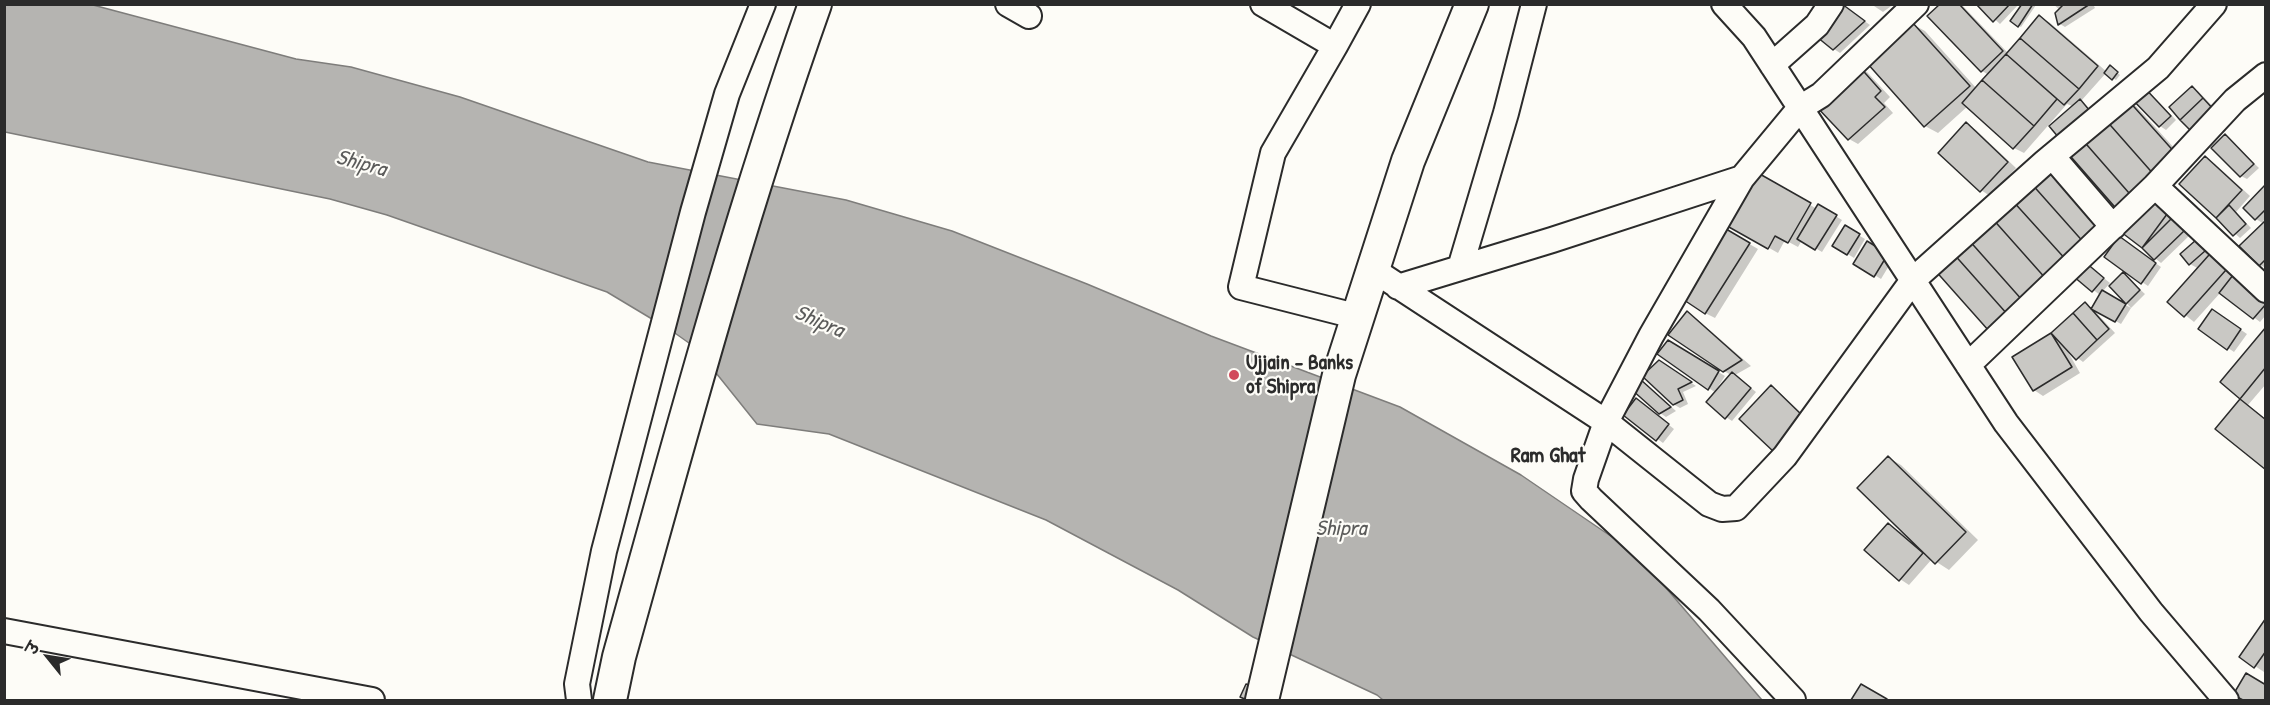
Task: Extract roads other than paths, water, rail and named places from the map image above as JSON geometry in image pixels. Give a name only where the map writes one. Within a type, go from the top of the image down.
[{"type":"main road","points":[[610,700],[619,657],[693,394],[787,83],[815,4]]},
{"type":"main road","points":[[1264,694],[1340,375],[1408,161],[1472,4]]},
{"type":"street","points":[[579,700],[577,684],[604,550],[693,212],[728,94],[763,4]]},
{"type":"street","points":[[1008,4],[1029,16]]},
{"type":"street","points":[[1263,4],[1335,46]]},
{"type":"street","points":[[1358,4],[1273,153],[1241,287],[1359,317]]},
{"type":"street","points":[[1460,268],[1506,113],[1534,4]]},
{"type":"street","points":[[1724,4],[1754,38],[2006,423],[2151,612],[2226,700]]},
{"type":"street","points":[[1772,65],[1817,25],[1831,4]]},
{"type":"street","points":[[1793,700],[1709,610],[1591,500],[1584,491],[1586,478],[1606,422],[1651,336],[1742,178],[1800,108],[1821,94],[1916,4]]},
{"type":"street","points":[[1372,269],[1606,422],[1709,504],[1722,509],[1736,508],[1785,456],[1913,280],[2052,156],[2158,68],[2214,4]]},
{"type":"street","points":[[1968,365],[2155,186],[2235,100],[2265,75]]},
{"type":"street","points":[[2052,156],[2113,227]]},
{"type":"street","points":[[1398,286],[1742,178]]},
{"type":"street","points":[[2155,186],[2265,290]]},
{"type":"street","points":[[4,631],[372,700]]},
{"type":"water","name":"Shipra","points":[[4,5],[93,5],[296,59],[351,67],[460,97],[648,162],[846,200],[952,231],[1211,336],[1400,407],[1521,475],[1637,554],[1762,700],[1383,700],[1377,695],[1253,637],[1178,590],[1046,520],[829,434],[757,424],[696,348],[607,292],[387,215],[330,199],[5,132]]},
{"type":"place","name":"Ujjain - Banks of Shipra","points":[[1234,375]]},
{"type":"district","name":"Ram Ghat","points":[[1548,456]]}]
